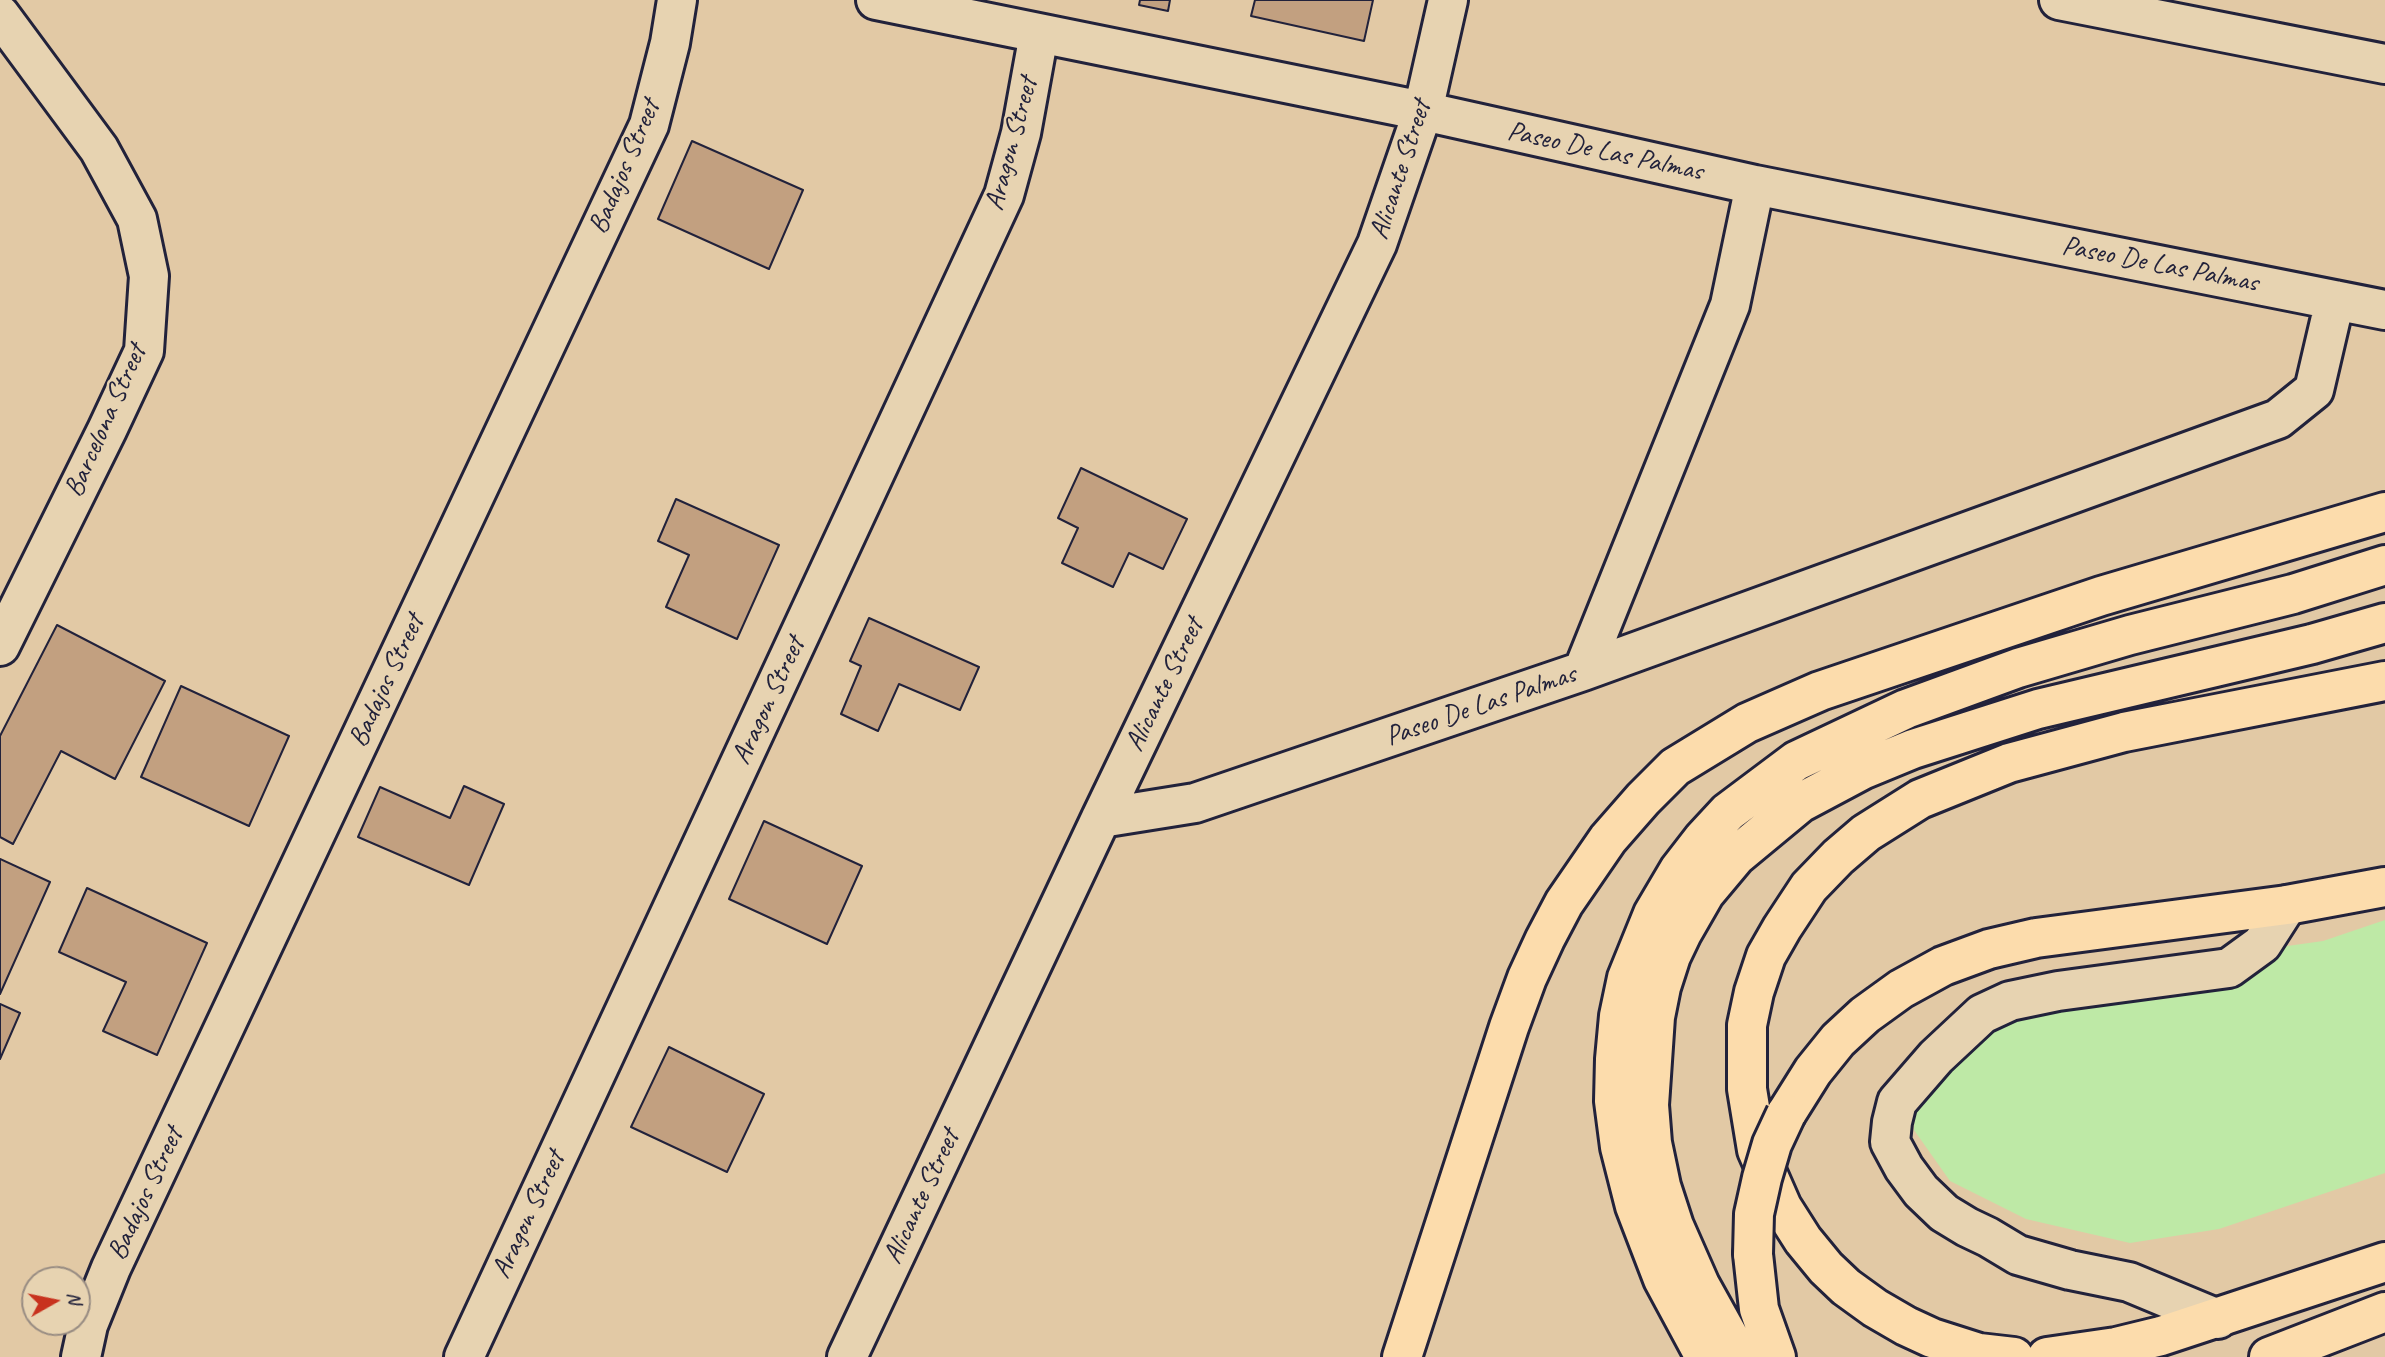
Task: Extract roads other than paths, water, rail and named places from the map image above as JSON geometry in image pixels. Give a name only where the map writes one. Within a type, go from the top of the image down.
[{"type":"highway","points":[[1402,1357],[1509,1027],[1545,939],[1564,903],[1608,839],[1675,767],[1746,723],[1820,691],[2101,596],[2385,512]]},
{"type":"highway","points":[[1705,1357],[1664,1279],[1635,1206],[1620,1147],[1614,1101],[1619,1016],[1627,978],[1653,914],[1679,870],[1703,839],[1728,812],[1796,761],[1906,709],[2018,668],[2130,635],[2293,594],[2385,565]]},
{"type":"highway","points":[[1740,1357],[1700,1285],[1674,1226],[1651,1143],[1649,1105],[1652,1047],[1661,986],[1682,933],[1705,893],[1721,873],[1757,836],[1800,803],[1862,770],[1913,749],[2038,709],[2312,644],[2385,623]]},
{"type":"highway","points":[[2014,1357],[1979,1353],[1932,1339],[1875,1307],[1846,1287],[1826,1268],[1803,1240],[1782,1207],[1757,1150],[1751,1121],[1745,1059],[1747,1025],[1766,956],[1809,887],[1866,833],[1920,799],[2009,763],[2124,732],[2385,681]]},
{"type":"highway","points":[[1776,1357],[1759,1309],[1752,1254],[1754,1214],[1762,1178],[1772,1144],[1786,1114],[1813,1071],[1838,1040],[1865,1015],[1901,989],[1943,966],[2036,938],[2287,905],[2385,887]]},
{"type":"highway","points":[[2047,1357],[2116,1348],[2218,1319],[2385,1262]]},
{"type":"highway","points":[[2269,1357],[2385,1312]]},
{"type":"street","name":"Badajos Street","points":[[81,1357],[88,1325],[111,1268],[649,125],[670,43],[677,0]]},
{"type":"street","name":"Paseo De Las Palmas","points":[[876,0],[1423,111],[1755,185],[2385,310]]},
{"type":"street","name":"Alicante Street","points":[[847,1357],[1101,818],[1377,244],[1423,111],[1448,0]]},
{"type":"street","points":[[2059,0],[2385,64]]},
{"type":"street","name":"Barcelona Street","points":[[0,15],[99,149],[137,219],[149,276],[144,351],[0,646]]},
{"type":"street","name":"Aragon Street","points":[[464,1357],[1004,195],[1021,133],[1039,34]]},
{"type":"street","points":[[1583,671],[1730,305],[1755,185]]},
{"type":"street","name":"Paseo De Las Palmas","points":[[1101,818],[1195,803],[1583,671],[2278,419],[2314,390],[2334,300]]},
{"type":"street","points":[[2218,1319],[2129,1282],[2070,1270],[2018,1255],[1967,1227],[1944,1213],[1921,1191],[1903,1168],[1891,1142],[1892,1122],[1898,1101],[1936,1057],[1982,1014],[2010,1000],[2058,991],[2229,968],[2262,944],[2287,905]]}]
